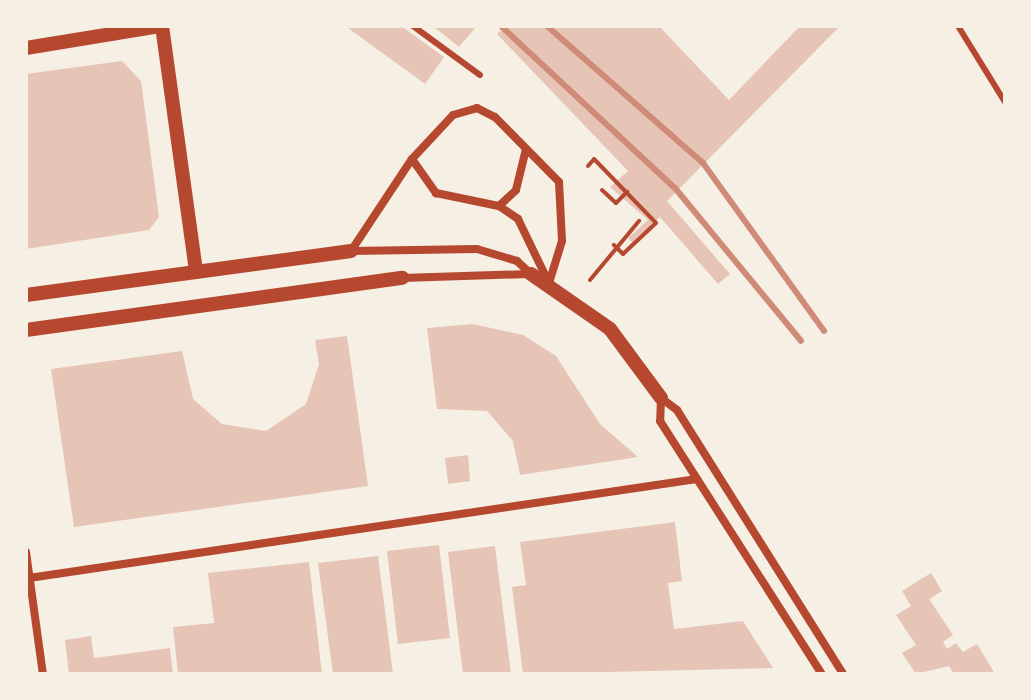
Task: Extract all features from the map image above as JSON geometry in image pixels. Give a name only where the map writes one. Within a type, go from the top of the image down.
[{"type":"street","points":[[26,48],[161,26],[196,272]]},
{"type":"street","points":[[351,251],[412,159],[453,115],[477,108],[559,182],[562,241],[549,283]]},
{"type":"street","points":[[499,206],[516,190],[526,149]]},
{"type":"street","points":[[412,159],[436,193],[499,206],[532,236],[549,283]]},
{"type":"street","points":[[26,295],[351,251],[477,249],[517,261],[610,329],[661,398],[677,410],[843,674]]},
{"type":"street","points":[[26,330],[402,278],[531,274]]},
{"type":"street","points":[[661,398],[660,421],[822,674]]},
{"type":"street","points":[[29,578],[697,479]]},
{"type":"street","points":[[26,552],[43,674]]},
{"type":"lane","points":[[413,26],[480,75]]},
{"type":"lane","points":[[958,26],[1005,102]]},
{"type":"path","points":[[588,166],[594,159],[656,223],[623,254],[614,245]]},
{"type":"path","points":[[602,190],[616,203],[627,192]]},
{"type":"path","points":[[590,280],[614,245],[639,221]]},
{"type":"building","points":[[401,26],[444,57],[425,84],[348,28]]},
{"type":"building","points":[[433,26],[474,26],[476,27],[459,47]]},
{"type":"building","points":[[506,26],[659,26],[729,100],[800,26],[840,26],[667,201],[730,274],[718,284],[660,217],[633,243],[628,238],[648,220],[610,187],[628,171],[497,34]]},
{"type":"building","points":[[122,61],[141,81],[159,217],[149,230],[26,249],[26,74]]},
{"type":"building","points":[[473,324],[523,335],[556,356],[600,424],[638,457],[520,475],[513,441],[487,411],[437,409],[427,328]]},
{"type":"building","points":[[347,336],[368,486],[74,527],[51,369],[182,351],[193,399],[222,424],[266,431],[306,404],[319,364],[315,340]]},
{"type":"building","points":[[468,455],[470,481],[448,484],[445,458]]},
{"type":"building","points":[[675,522],[682,581],[668,583],[674,629],[743,621],[773,668],[523,674],[512,587],[526,585],[520,542]]},
{"type":"building","points":[[439,545],[450,638],[398,644],[387,551]]},
{"type":"building","points":[[495,546],[511,674],[463,674],[448,552]]},
{"type":"building","points":[[378,556],[393,674],[333,674],[318,563]]},
{"type":"building","points":[[309,562],[322,674],[178,674],[173,627],[214,623],[208,573]]},
{"type":"building","points":[[931,573],[942,591],[929,599],[953,635],[943,642],[947,649],[956,643],[963,652],[977,644],[995,674],[954,674],[949,666],[916,674],[902,653],[916,645],[896,615],[911,606],[902,591]]},
{"type":"building","points":[[91,636],[94,658],[170,648],[173,674],[69,674],[65,640]]},
{"type":"railway","points":[[501,26],[675,188],[801,341]]},
{"type":"railway","points":[[547,26],[703,163],[824,331]]}]
